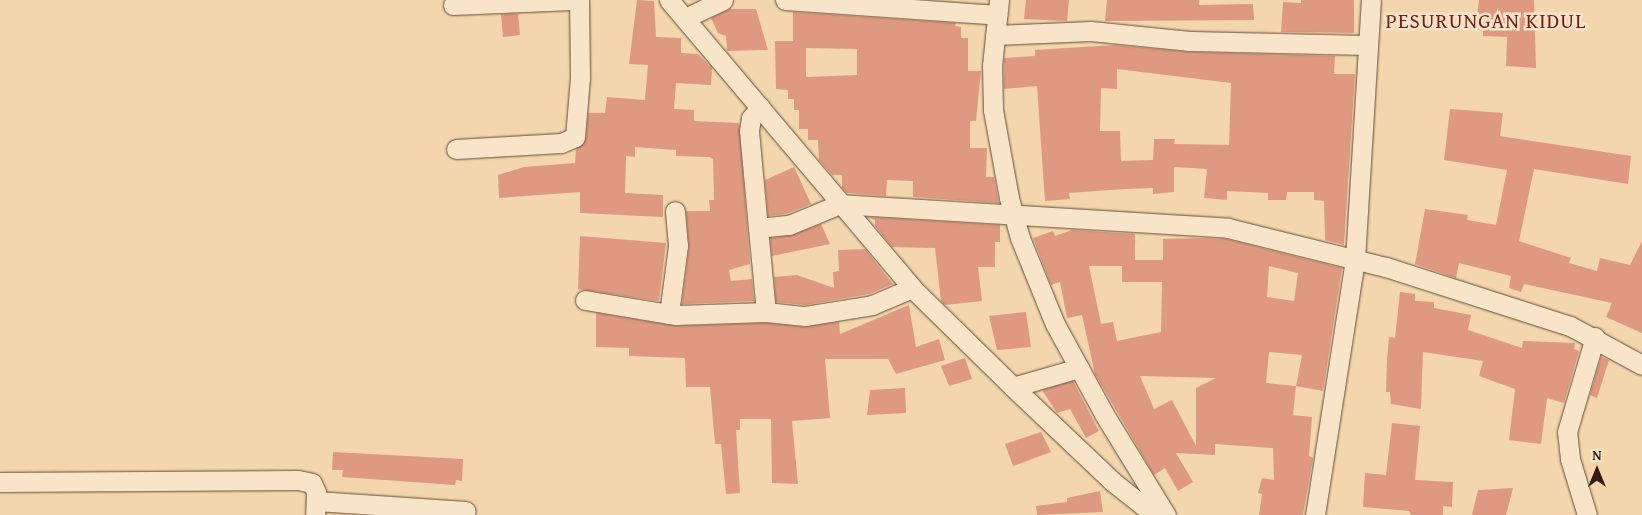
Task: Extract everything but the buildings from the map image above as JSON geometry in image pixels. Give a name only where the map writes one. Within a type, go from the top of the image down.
[{"type":"street","points":[[453,5],[573,0]]},
{"type":"street","points":[[456,149],[561,143],[576,137],[580,78],[579,0]]},
{"type":"street","points":[[669,0],[685,18],[831,208],[904,292],[1013,387],[1098,470],[1155,515]]},
{"type":"street","points":[[685,18],[723,0]]},
{"type":"street","points":[[785,0],[998,8],[995,34],[993,110],[1014,215],[1034,279],[1079,368],[1166,515]]},
{"type":"street","points":[[1315,515],[1360,261],[1371,0]]},
{"type":"street","points":[[995,34],[1091,31],[1189,41],[1368,45]]},
{"type":"street","points":[[756,112],[748,131],[766,312]]},
{"type":"street","points":[[758,228],[789,225],[831,208],[1211,225],[1256,234],[1386,267],[1570,326],[1595,337],[1642,365]]},
{"type":"street","points":[[669,314],[678,246],[676,212]]},
{"type":"street","points":[[585,300],[669,314],[766,312],[811,316],[872,305],[904,292]]},
{"type":"street","points":[[1587,515],[1570,459],[1567,432],[1595,337]]},
{"type":"street","points":[[1013,387],[1079,368]]},
{"type":"street","points":[[0,482],[298,480],[312,483],[315,508],[466,511]]},
{"type":"district","name":"PESURUNGAN KIDUL","points":[[1486,21]]}]
